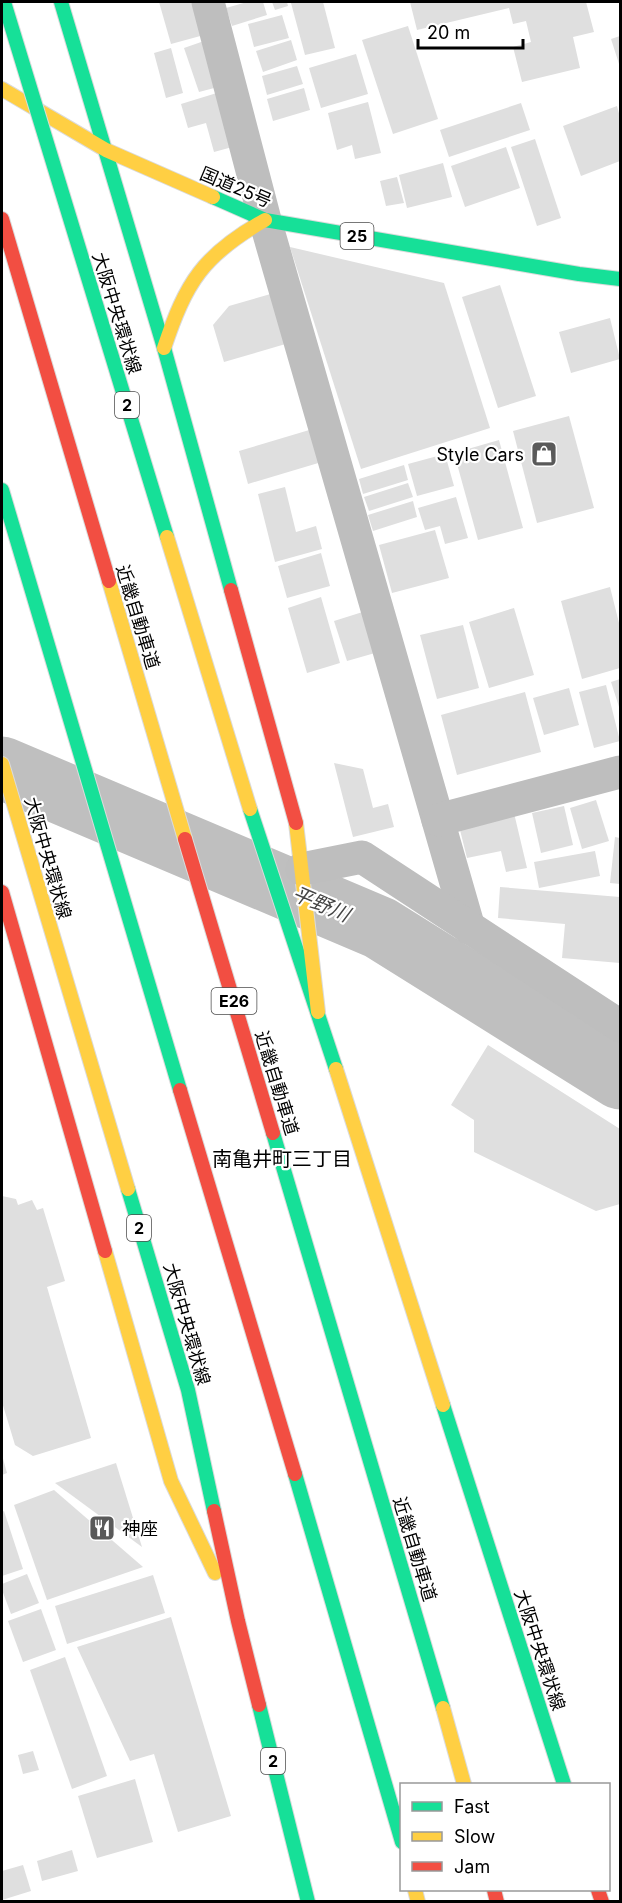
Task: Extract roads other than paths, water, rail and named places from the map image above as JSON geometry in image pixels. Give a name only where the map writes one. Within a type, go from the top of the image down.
[{"type":"main road","name":"大阪中央環状線","points":[[4,2],[249,809],[318,1012],[563,1783]]},
{"type":"main road","name":"大阪中央環状線","points":[[61,2],[164,348],[297,826],[318,1012]]},
{"type":"main road","name":"国道25号","points":[[2,88],[106,150],[265,220],[579,274],[621,279]]},
{"type":"main road","name":"近畿自動車道","points":[[2,219],[463,1783]]},
{"type":"main road","points":[[164,348],[184,295],[212,256],[236,236],[265,220]]},
{"type":"main road","points":[[2,490],[400,1835]]},
{"type":"main road","name":"大阪中央環状線","points":[[2,764],[188,1390],[238,1621],[308,1902]]},
{"type":"main road","points":[[2,892],[171,1481],[238,1621]]},
{"type":"street","points":[[208,2],[265,220],[470,928]]},
{"type":"street","points":[[438,820],[621,772]]},
{"type":"street","points":[[302,869],[362,857],[621,1026]]},
{"type":"waterway","name":"平野川","points":[[2,768],[380,928],[620,1078]]},
{"type":"place","name":"Style Cars","points":[[544,454]]},
{"type":"place","name":"神座","points":[[102,1528]]},
{"type":"district","name":"南亀井町三丁目","points":[[282,1159]]}]
